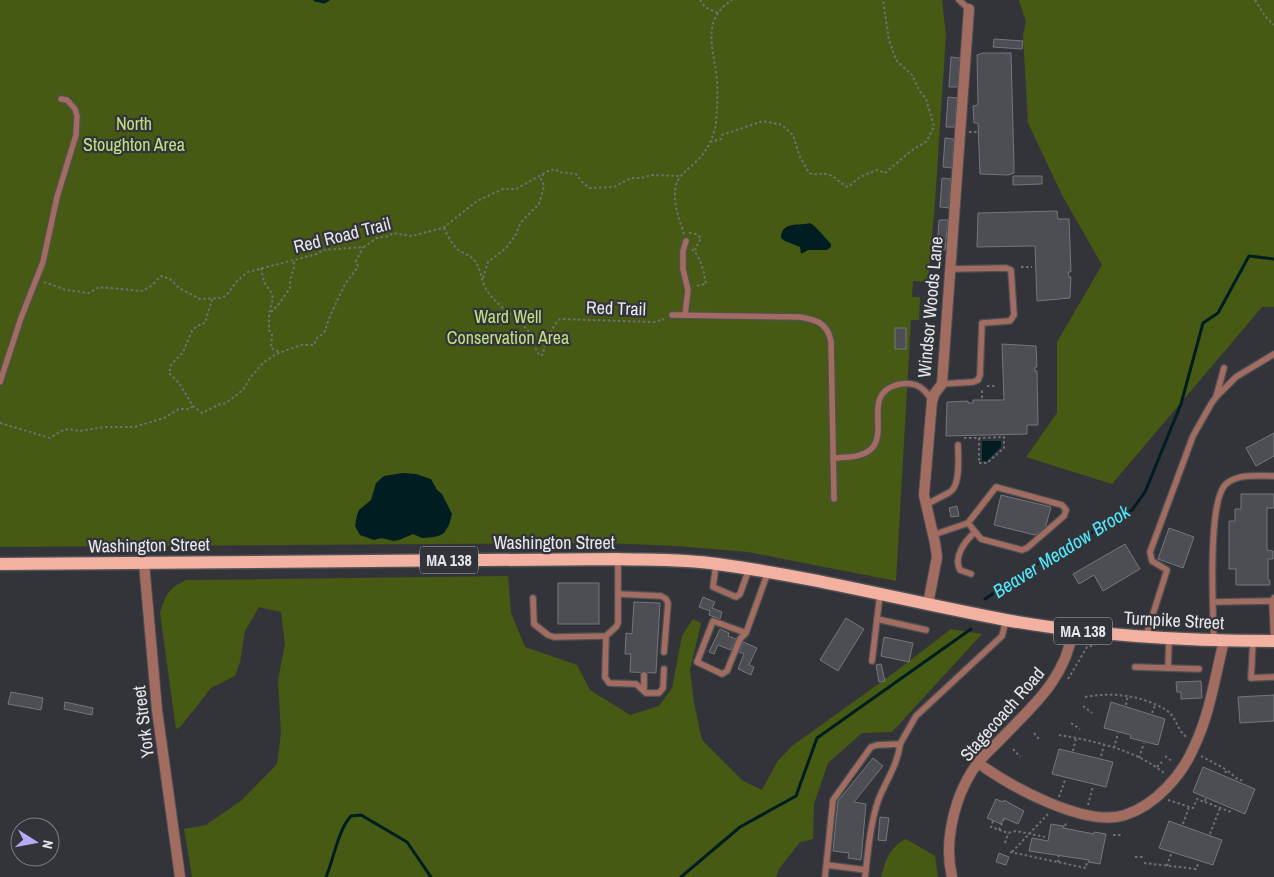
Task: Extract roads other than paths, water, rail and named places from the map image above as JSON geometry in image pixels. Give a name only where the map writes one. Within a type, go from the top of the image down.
[{"type":"main road","name":"Washington Street","points":[[0,564],[683,560],[768,572],[895,597]]},
{"type":"main road","name":"Turnpike Street","points":[[895,597],[1006,620],[1073,630],[1169,639],[1274,641]]},
{"type":"street","name":"Windsor Woods Lane","points":[[928,604],[936,556],[926,506],[924,484],[932,402],[935,393],[942,384],[969,9]]},
{"type":"street","name":"York Street","points":[[144,563],[157,710],[180,877]]},
{"type":"street","name":"Stagecoach Road","points":[[952,877],[948,854],[953,817],[964,786],[978,763],[1052,684],[1066,659],[1071,646],[1073,630]]},
{"type":"street","points":[[978,763],[1039,798],[1076,812],[1108,817],[1124,815],[1138,809],[1170,784],[1184,766],[1194,748],[1203,728],[1219,641]]},
{"type":"lane","points":[[959,0],[969,9]]},
{"type":"lane","points":[[0,382],[21,318],[41,268],[57,197],[76,135],[75,109],[67,100],[61,99]]},
{"type":"lane","points":[[685,315],[688,288],[684,278],[683,251],[686,241]]},
{"type":"lane","points":[[942,384],[978,380],[980,375],[982,323],[1010,322],[1014,315],[1011,270],[1006,268],[951,269]]},
{"type":"lane","points":[[669,316],[800,317],[819,322],[827,328],[831,341],[834,499]]},
{"type":"lane","points":[[1216,397],[1241,374],[1274,354]]},
{"type":"lane","points":[[1146,637],[1167,570],[1152,561],[1150,552],[1193,436],[1216,397],[1224,368]]},
{"type":"lane","points":[[833,458],[856,456],[868,452],[872,448],[878,434],[879,403],[882,396],[890,388],[907,383],[916,385],[927,393],[932,402]]},
{"type":"lane","points":[[926,506],[936,498],[950,492],[955,486],[958,445]]},
{"type":"lane","points":[[1219,641],[1213,602],[1214,527],[1222,489],[1239,477],[1274,476]]},
{"type":"lane","points":[[933,535],[968,523],[996,487],[1059,504],[1066,508],[1064,516],[1026,549],[1018,549],[983,540],[968,523]]},
{"type":"lane","points":[[971,574],[960,570],[958,566],[965,542],[975,532]]},
{"type":"lane","points":[[533,598],[534,624],[551,636],[606,636],[618,626],[618,559]]},
{"type":"lane","points":[[716,564],[713,587],[736,597],[740,594],[749,569]]},
{"type":"lane","points":[[746,633],[713,621],[697,662],[725,674],[740,639],[746,633],[768,572]]},
{"type":"lane","points":[[618,594],[661,596],[666,599],[668,603],[664,652]]},
{"type":"lane","points":[[872,661],[880,594]]},
{"type":"lane","points":[[1213,602],[1273,600],[1274,641]]},
{"type":"lane","points":[[877,619],[926,630]]},
{"type":"lane","points":[[865,877],[875,811],[894,766],[900,744],[916,716],[1002,636],[1006,620]]},
{"type":"lane","points":[[606,636],[606,680],[611,683],[636,684],[644,692],[661,692],[664,669]]},
{"type":"lane","points":[[1168,668],[1169,639]]},
{"type":"lane","points":[[1253,641],[1251,678],[1274,677]]},
{"type":"lane","points":[[1135,667],[1199,669]]},
{"type":"lane","points":[[644,675],[644,692]]},
{"type":"lane","points":[[825,877],[833,800],[871,747],[900,744]]},
{"type":"lane","points":[[826,865],[866,870]]},
{"type":"water","points":[[810,223],[831,244],[831,247],[827,250],[808,250],[801,254],[800,247],[781,238],[784,229],[792,225]]},
{"type":"water","points":[[982,441],[1001,441],[1001,447],[987,461],[982,461]]},
{"type":"water","points":[[403,473],[416,474],[431,479],[437,490],[442,494],[452,514],[449,525],[444,533],[434,537],[422,538],[413,534],[394,541],[381,538],[374,540],[360,535],[355,526],[357,515],[359,510],[371,500],[376,483],[384,476]]},
{"type":"waterway","points":[[315,0],[324,2],[328,0]]},
{"type":"waterway","name":"Beaver Meadow Brook","points":[[985,599],[1038,563],[1132,510],[1145,492],[1181,404],[1203,323],[1218,313],[1249,256],[1274,259]]},
{"type":"waterway","name":"Beaver Meadow Brook","points":[[681,877],[740,827],[796,796],[817,738],[971,629]]},
{"type":"waterway","name":"Beaver Meadow Brook","points":[[326,877],[339,836],[351,816],[361,815],[407,842],[431,877]]},
{"type":"park label","name":"North Stoughton Area","points":[[134,133]]},
{"type":"park label","name":"Ward Well Conservation Area","points":[[508,326]]}]
